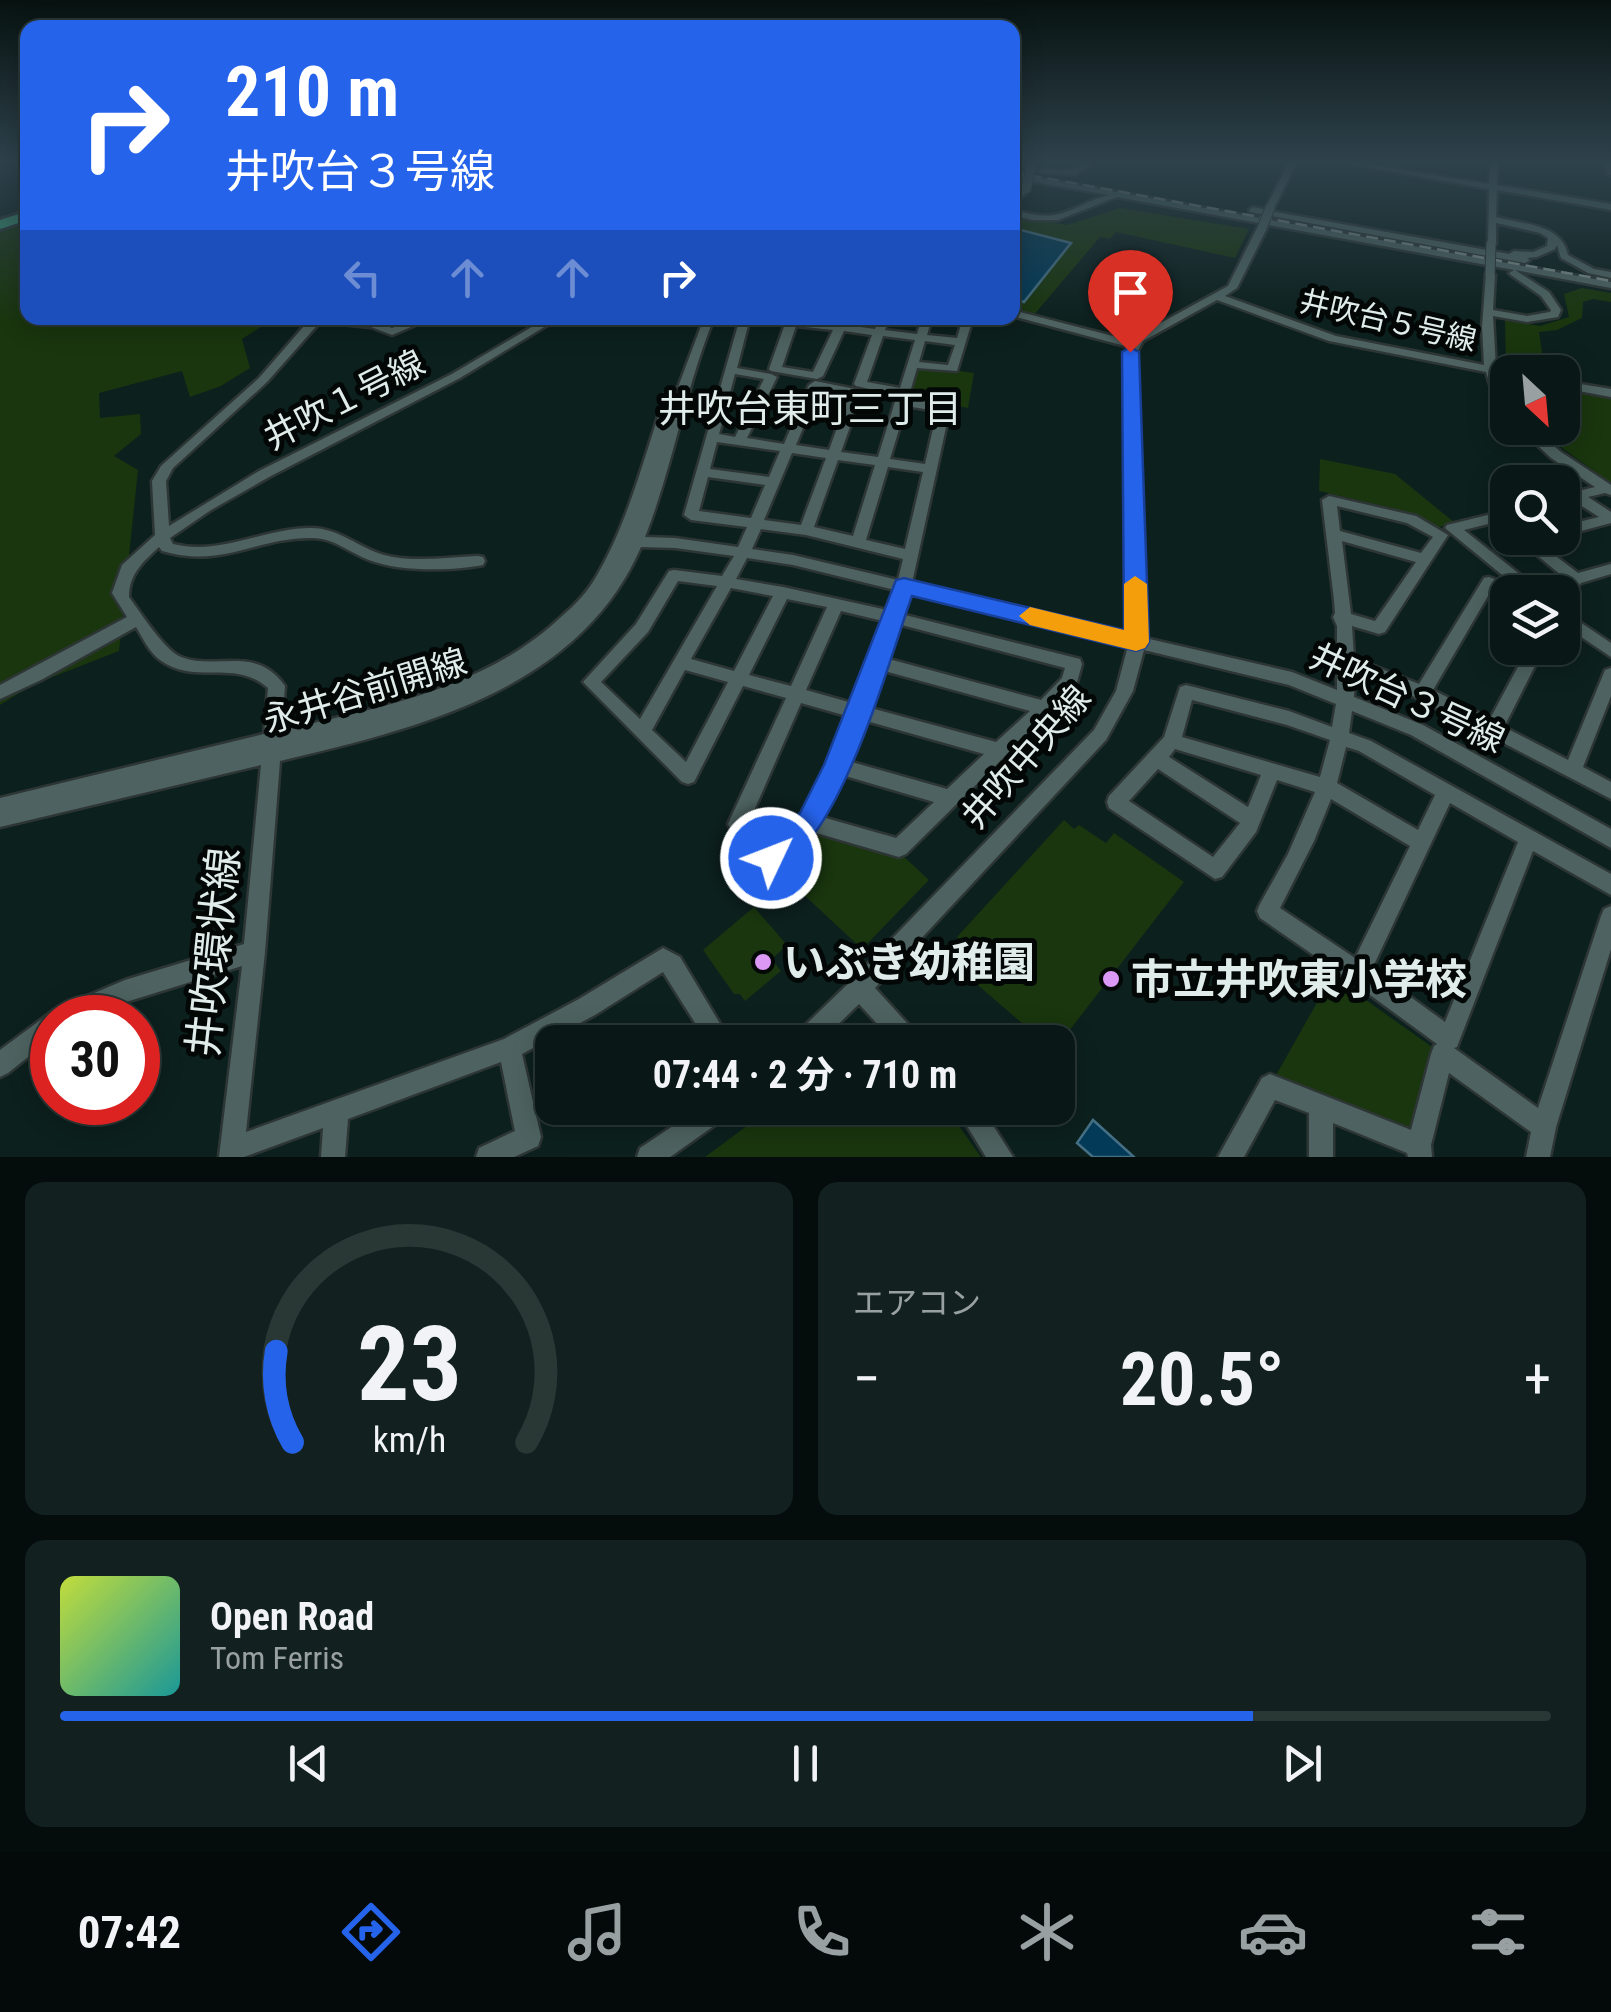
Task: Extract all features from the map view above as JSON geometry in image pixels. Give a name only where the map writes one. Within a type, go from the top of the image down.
[{"type":"street","points":[[1021,214],[1049,220],[1072,214]]},
{"type":"street","points":[[1222,214],[1514,272],[1545,294],[1556,310],[1544,319],[1488,312]]},
{"type":"street","points":[[1020,316],[1134,344],[1220,298],[1241,276],[1268,214]]},
{"type":"street","points":[[1272,214],[1611,276]]},
{"type":"street","points":[[1490,374],[1492,214]]},
{"type":"street","points":[[1492,219],[1525,225],[1553,236],[1562,242],[1564,256],[1572,262],[1611,276]]},
{"type":"street","points":[[1416,239],[1534,255],[1552,248],[1553,236]]},
{"type":"street","points":[[1387,246],[1611,286]]},
{"type":"street","points":[[1545,294],[1544,286],[1557,280],[1611,286]]},
{"type":"street","name":"井吹台５号線","points":[[1220,298],[1333,339],[1489,370]]},
{"type":"street","points":[[310,325],[263,380],[168,466],[159,481],[162,536],[167,548],[215,554],[279,534],[317,533],[348,542],[379,558],[478,561]]},
{"type":"street","points":[[375,325],[392,332],[410,325]]},
{"type":"street","name":"井吹１号線","points":[[138,620],[120,592],[121,576],[138,554],[162,536],[305,449],[455,377],[542,325]]},
{"type":"street","name":"永井谷前開線","points":[[627,542],[696,325]]},
{"type":"street","name":"永井谷前開線","points":[[6,811],[429,712],[496,684],[547,654],[607,596],[706,325]]},
{"type":"street","points":[[743,325],[691,515],[806,530],[909,555]]},
{"type":"street","points":[[790,325],[775,368],[818,376],[841,325]]},
{"type":"street","points":[[853,325],[959,342]]},
{"type":"street","points":[[836,605],[738,824],[771,858],[810,822],[837,766],[904,586],[944,409],[860,384],[881,325]]},
{"type":"street","points":[[858,543],[924,325]]},
{"type":"street","points":[[911,364],[953,370],[965,325]]},
{"type":"street","name":"井吹中央線","points":[[822,1025],[1100,735],[1120,707],[1130,681],[1136,642],[1130,352],[1134,344]]},
{"type":"street","points":[[730,370],[771,377],[739,441]]},
{"type":"street","points":[[642,732],[744,551],[815,385],[856,393],[806,530]]},
{"type":"street","points":[[1580,387],[1611,393]]},
{"type":"street","points":[[712,437],[929,469]]},
{"type":"street","points":[[1545,445],[1609,490]]},
{"type":"street","points":[[702,472],[772,482]]},
{"type":"street","points":[[1580,496],[1609,490]]},
{"type":"street","points":[[1341,617],[1379,628],[1441,535],[1411,519],[1330,500],[1345,698],[1327,788],[1306,844],[1267,911],[1449,1039],[1529,838]]},
{"type":"street","points":[[1580,503],[1611,518]]},
{"type":"street","points":[[1580,526],[1611,518]]},
{"type":"street","points":[[1490,521],[1452,528],[1512,575]]},
{"type":"street","points":[[1333,534],[1425,559]]},
{"type":"street","name":"井吹台３号線","points":[[627,542],[744,551],[1292,679],[1417,730],[1611,838]]},
{"type":"street","points":[[1548,555],[1571,575]]},
{"type":"street","points":[[1580,578],[1611,569]]},
{"type":"street","points":[[782,592],[688,776],[591,682],[642,628],[674,575],[782,592],[1074,664],[1070,680],[1044,708],[900,848],[810,822]]},
{"type":"street","points":[[1423,693],[1490,582]]},
{"type":"street","points":[[0,692],[31,680],[74,651],[138,620]]},
{"type":"street","name":"井吹環状線","points":[[138,620],[165,656],[190,665],[239,665],[265,672],[276,686],[254,952],[232,1153]]},
{"type":"street","points":[[1580,629],[1611,652]]},
{"type":"street","points":[[1344,661],[1423,693],[1611,791]]},
{"type":"street","points":[[876,662],[1044,708]]},
{"type":"street","points":[[683,663],[1000,751]]},
{"type":"street","points":[[1493,730],[1527,665]]},
{"type":"street","points":[[1572,771],[1611,675]]},
{"type":"street","points":[[1272,771],[1252,820],[1215,870],[1116,802],[1172,741],[1186,692],[1338,734],[1611,885]]},
{"type":"street","points":[[1172,741],[1327,788],[1421,842]]},
{"type":"street","points":[[1156,758],[1252,820]]},
{"type":"street","points":[[837,766],[950,798]]},
{"type":"street","points":[[1359,973],[1446,791]]},
{"type":"street","points":[[1538,1157],[1611,916]]},
{"type":"street","points":[[115,995],[254,952]]},
{"type":"street","points":[[554,1025],[663,960],[672,965],[709,1025]]},
{"type":"street","points":[[860,988],[894,1025]]},
{"type":"street","points":[[232,1153],[535,1035]]},
{"type":"street","points":[[0,1065],[30,1041]]},
{"type":"street","points":[[488,1157],[529,1137],[509,1048]]},
{"type":"street","points":[[1230,1157],[1270,1086],[1420,1151],[1442,1054],[1544,1128]]},
{"type":"street","points":[[1320,1157],[1321,1107]]},
{"type":"street","points":[[333,1157],[336,1113]]},
{"type":"street","points":[[648,1157],[695,1125]]},
{"type":"street","points":[[980,1125],[1002,1157]]},
{"type":"green space","points":[[1101,214],[1157,214],[1249,229],[1235,258],[1116,232],[1110,239],[1100,237],[1033,316],[1020,312],[1020,300],[1024,301],[1071,243],[1020,230],[1020,216],[1067,225]]},
{"type":"green space","points":[[20,222],[20,325],[264,325],[242,339],[250,368],[221,386],[190,397],[182,371],[99,393],[100,418],[140,414],[141,434],[114,456],[138,470],[119,651],[32,685],[0,705],[0,230]]},
{"type":"green space","points":[[1582,288],[1611,293],[1611,302],[1583,302],[1582,318],[1557,330],[1539,332],[1542,355],[1506,355],[1505,320],[1540,326],[1569,317],[1564,294]]},
{"type":"green space","points":[[914,365],[974,373],[968,408],[903,396]]},
{"type":"green space","points":[[1580,393],[1611,399],[1611,483],[1558,445],[1580,445]]},
{"type":"green space","points":[[1320,459],[1395,474],[1455,523],[1439,527],[1404,511],[1319,491]]},
{"type":"green space","points":[[1064,820],[1074,829],[1079,825],[1106,843],[1114,833],[1184,882],[1074,1025],[1024,1025],[952,963],[967,946],[957,937]]},
{"type":"green space","points":[[815,829],[903,856],[929,880],[862,949],[773,866]]},
{"type":"green space","points":[[754,907],[787,945],[772,959],[781,971],[745,1001],[740,994],[734,994],[703,950]]},
{"type":"green space","points":[[1332,976],[1442,1054],[1419,1145],[1270,1086]]},
{"type":"green space","points":[[748,1125],[958,1125],[981,1157],[705,1157]]},
{"type":"water","points":[[1020,230],[1071,243],[1024,302],[1020,301]]},
{"type":"water","points":[[1093,1120],[1134,1157],[1093,1157],[1077,1143]]},
{"type":"railway","points":[[1243,214],[1611,281]]},
{"type":"slow traffic","points":[[1030,616],[1136,642],[1135,584]]},
{"type":"place","name":"いぶき幼稚園","points":[[763,962]]},
{"type":"place","name":"市立井吹東小学校","points":[[1111,979]]},
{"type":"district","name":"井吹台東町三丁目","points":[[810,409]]},
{"type":"route","points":[[771,858],[810,822],[837,766],[904,586],[1136,642],[1130,352]]}]
